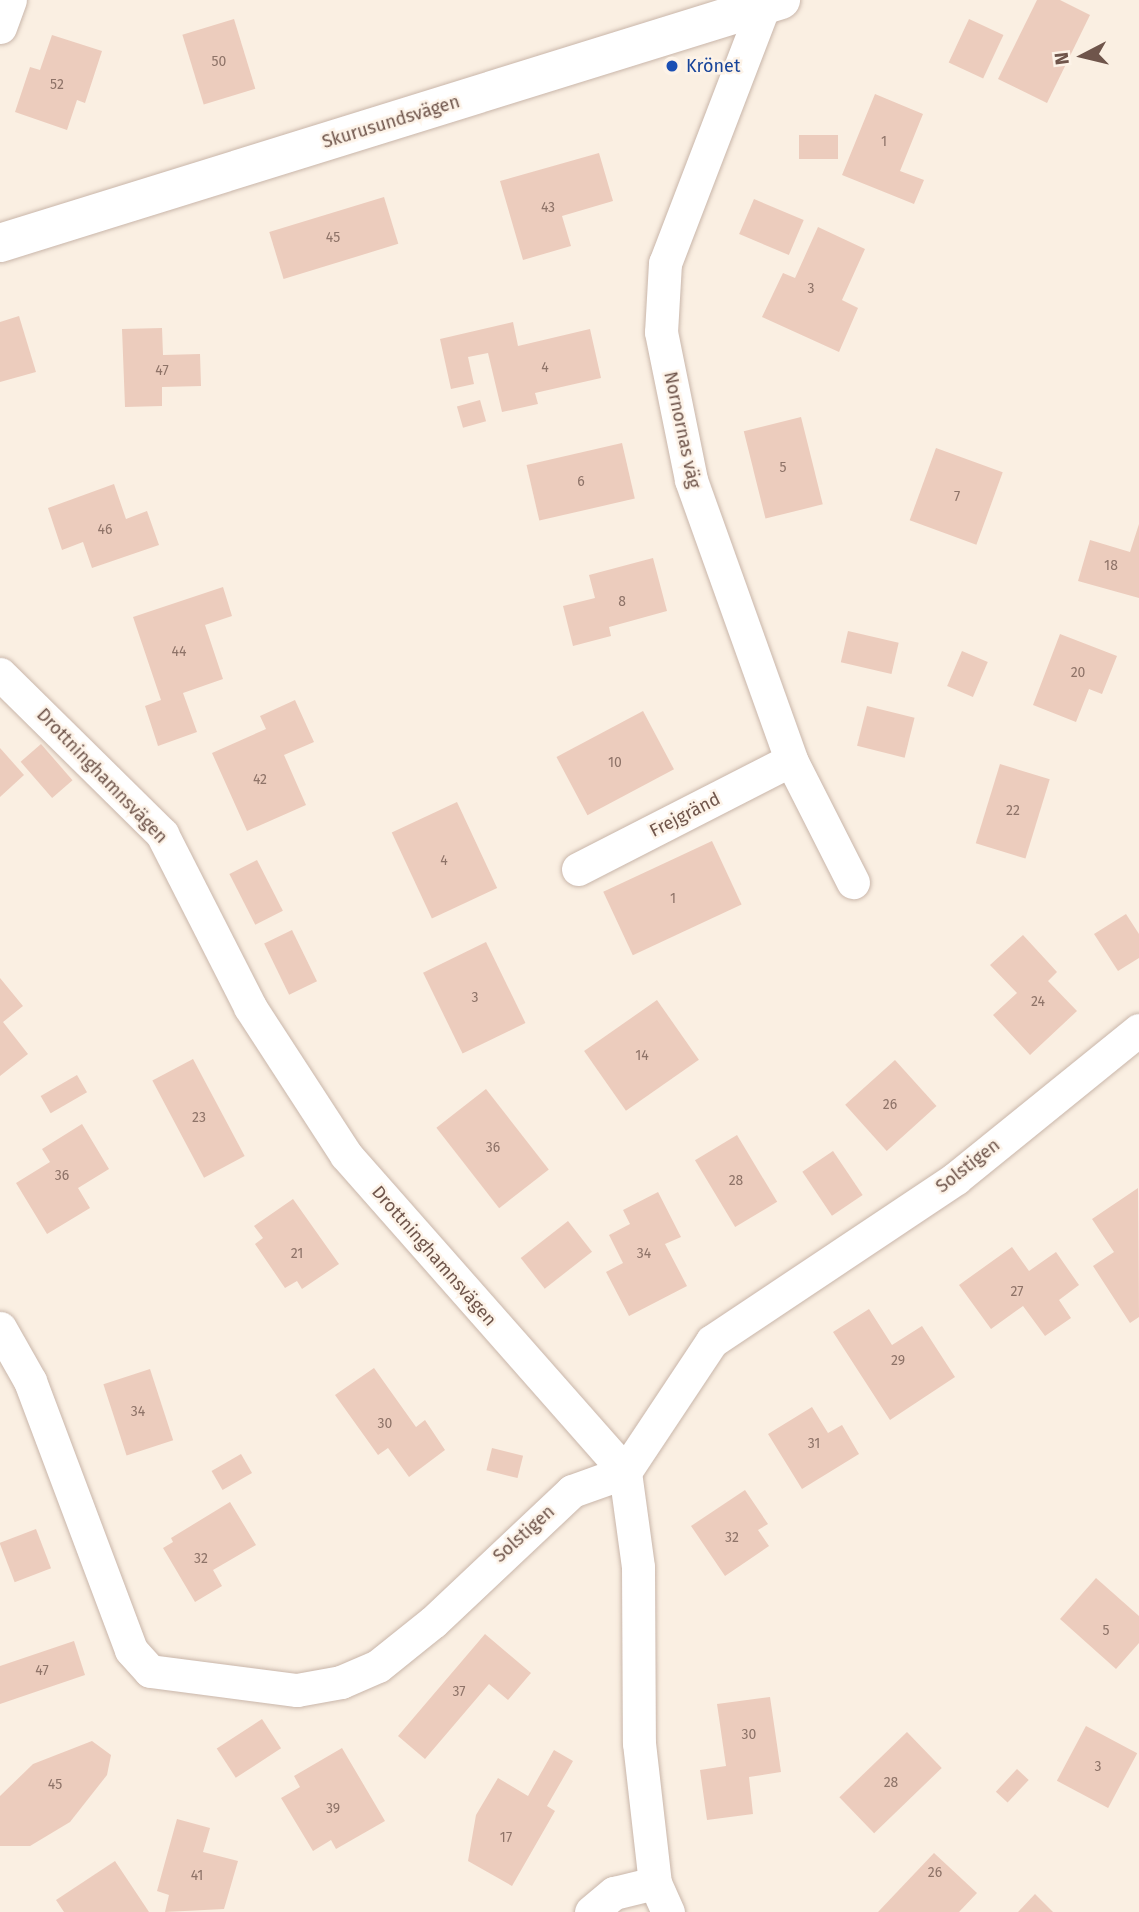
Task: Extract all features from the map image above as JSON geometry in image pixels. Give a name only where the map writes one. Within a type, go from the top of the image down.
[{"type":"street","points":[[0,27],[10,0]]},
{"type":"street","name":"Skurusundsvägen","points":[[0,243],[772,4]]},
{"type":"street","name":"Nornornas väg","points":[[772,4],[665,263],[662,332],[691,480],[791,760],[853,881]]},
{"type":"street","name":"Drottninghamnsvägen","points":[[0,674],[162,834],[250,1007],[346,1155],[625,1472]]},
{"type":"street","name":"Frejgränd","points":[[578,869],[791,760]]},
{"type":"street","name":"Solstigen","points":[[0,1328],[30,1381],[131,1650],[150,1671],[297,1690],[341,1682],[378,1666],[433,1622],[572,1491],[625,1472],[712,1341],[956,1178],[1139,1030]]},
{"type":"street","points":[[591,1912],[614,1893],[662,1898],[639,1743],[638,1567],[625,1472]]},
{"type":"building","points":[[1037,0],[1060,0],[1090,15],[1047,103],[998,79]]},
{"type":"building","points":[[234,19],[255,89],[204,105],[182,35]]},
{"type":"building","points":[[969,19],[1003,35],[983,79],[949,63]]},
{"type":"building","points":[[52,35],[102,51],[85,103],[77,100],[67,130],[15,112],[30,67],[40,70]]},
{"type":"building","points":[[875,94],[923,114],[900,171],[924,180],[914,204],[842,175]]},
{"type":"building","points":[[799,135],[838,135],[838,159],[799,159]]},
{"type":"building","points":[[599,153],[613,201],[562,216],[571,246],[523,260],[500,181]]},
{"type":"building","points":[[384,197],[398,244],[284,279],[269,232]]},
{"type":"building","points":[[754,199],[804,220],[789,255],[739,234]]},
{"type":"building","points":[[818,227],[865,249],[842,300],[858,308],[839,352],[762,317],[783,273],[795,278]]},
{"type":"building","points":[[19,316],[36,372],[0,382],[0,322]]},
{"type":"building","points":[[513,322],[518,346],[590,329],[601,378],[535,393],[538,404],[502,412],[488,353],[468,357],[474,384],[451,389],[440,339]]},
{"type":"building","points":[[162,328],[163,355],[200,354],[201,386],[162,387],[162,406],[125,407],[122,329]]},
{"type":"building","points":[[480,400],[486,421],[463,428],[457,407]]},
{"type":"building","points":[[801,417],[823,504],[766,519],[744,431]]},
{"type":"building","points":[[622,443],[635,499],[539,521],[527,465]]},
{"type":"building","points":[[936,448],[1003,472],[976,545],[910,520]]},
{"type":"building","points":[[114,484],[126,519],[147,511],[159,545],[92,568],[83,542],[62,550],[48,508]]},
{"type":"building","points":[[1139,524],[1139,598],[1078,581],[1090,540],[1130,552]]},
{"type":"building","points":[[653,558],[667,611],[609,627],[611,636],[573,646],[563,606],[595,598],[589,575]]},
{"type":"building","points":[[223,587],[232,616],[205,625],[223,679],[183,693],[197,732],[158,746],[145,706],[161,700],[133,617]]},
{"type":"building","points":[[848,631],[899,643],[891,674],[841,662]]},
{"type":"building","points":[[1060,634],[1117,656],[1102,694],[1089,689],[1076,722],[1033,705]]},
{"type":"building","points":[[962,651],[988,662],[973,697],[947,686]]},
{"type":"building","points":[[295,700],[314,742],[284,755],[306,805],[247,831],[212,753],[266,729],[260,716]]},
{"type":"building","points":[[867,706],[915,718],[905,758],[857,746]]},
{"type":"building","points":[[643,711],[674,769],[587,815],[556,757]]},
{"type":"building","points":[[41,744],[72,780],[52,798],[21,762]]},
{"type":"building","points":[[0,748],[24,775],[0,797]]},
{"type":"building","points":[[1000,764],[1050,779],[1025,859],[976,843]]},
{"type":"building","points":[[457,802],[497,888],[432,919],[392,832]]},
{"type":"building","points":[[712,841],[742,904],[633,955],[603,892]]},
{"type":"building","points":[[257,860],[283,911],[255,925],[229,874]]},
{"type":"building","points":[[1126,914],[1139,934],[1139,958],[1118,971],[1094,934]]},
{"type":"building","points":[[292,930],[317,981],[289,995],[264,944]]},
{"type":"building","points":[[1023,935],[1057,972],[1048,981],[1077,1011],[1030,1055],[993,1015],[1017,993],[990,965]]},
{"type":"building","points":[[486,942],[525,1023],[463,1054],[423,973]]},
{"type":"building","points":[[0,978],[23,1006],[3,1022],[28,1054],[0,1076]]},
{"type":"building","points":[[657,1000],[699,1060],[626,1111],[584,1051]]},
{"type":"building","points":[[193,1059],[245,1156],[204,1178],[152,1081]]},
{"type":"building","points":[[895,1060],[936,1106],[887,1151],[845,1105]]},
{"type":"building","points":[[77,1075],[87,1092],[51,1113],[41,1096]]},
{"type":"building","points":[[486,1089],[549,1169],[499,1208],[436,1128]]},
{"type":"building","points":[[82,1124],[109,1169],[78,1188],[90,1208],[47,1234],[16,1183],[50,1162],[42,1149]]},
{"type":"building","points":[[737,1135],[777,1202],[735,1227],[695,1160]]},
{"type":"building","points":[[833,1151],[863,1195],[832,1216],[802,1172]]},
{"type":"building","points":[[1138,1188],[1139,1317],[1130,1323],[1093,1266],[1114,1252],[1092,1219]]},
{"type":"building","points":[[658,1192],[681,1237],[665,1244],[687,1286],[629,1316],[606,1272],[623,1263],[609,1235],[630,1224],[623,1210]]},
{"type":"building","points":[[293,1199],[339,1264],[302,1289],[297,1281],[285,1288],[255,1244],[263,1238],[254,1226]]},
{"type":"building","points":[[568,1221],[592,1252],[545,1289],[521,1258]]},
{"type":"building","points":[[1012,1247],[1029,1271],[1056,1252],[1079,1285],[1059,1300],[1071,1318],[1045,1336],[1023,1306],[991,1329],[959,1285]]},
{"type":"building","points":[[869,1309],[892,1345],[922,1326],[955,1377],[890,1420],[833,1332]]},
{"type":"building","points":[[374,1368],[416,1427],[425,1420],[445,1450],[409,1477],[388,1448],[378,1455],[335,1395]]},
{"type":"building","points":[[150,1369],[173,1440],[127,1455],[103,1384]]},
{"type":"building","points":[[812,1407],[828,1433],[842,1425],[859,1454],[802,1489],[768,1434]]},
{"type":"building","points":[[492,1448],[523,1456],[517,1478],[486,1470]]},
{"type":"building","points":[[241,1454],[252,1473],[223,1490],[212,1471]]},
{"type":"building","points":[[745,1490],[768,1524],[758,1530],[769,1546],[725,1576],[691,1526]]},
{"type":"building","points":[[230,1502],[256,1545],[213,1570],[222,1586],[195,1602],[163,1548],[173,1542],[171,1538]]},
{"type":"building","points":[[36,1529],[51,1568],[15,1582],[0,1543]]},
{"type":"building","points":[[1096,1578],[1139,1616],[1139,1643],[1116,1669],[1060,1619]]},
{"type":"building","points":[[485,1634],[531,1673],[508,1700],[489,1684],[425,1759],[398,1736]]},
{"type":"building","points":[[74,1641],[85,1675],[0,1704],[0,1666]]},
{"type":"building","points":[[770,1697],[781,1772],[749,1777],[753,1814],[707,1820],[700,1770],[726,1766],[717,1704]]},
{"type":"building","points":[[262,1719],[281,1748],[236,1778],[217,1748]]},
{"type":"building","points":[[1086,1726],[1137,1753],[1108,1808],[1057,1781]]},
{"type":"building","points":[[907,1732],[942,1768],[874,1833],[839,1797]]},
{"type":"building","points":[[92,1741],[111,1755],[107,1775],[70,1822],[30,1846],[0,1846],[0,1796],[33,1764]]},
{"type":"building","points":[[342,1748],[385,1821],[336,1849],[331,1840],[313,1851],[281,1798],[300,1787],[294,1776]]},
{"type":"building","points":[[554,1750],[573,1761],[547,1806],[555,1811],[512,1886],[468,1861],[476,1815],[498,1778],[528,1796]]},
{"type":"building","points":[[1017,1769],[1029,1780],[1008,1803],[996,1792]]},
{"type":"building","points":[[177,1819],[210,1828],[203,1852],[238,1861],[224,1909],[165,1912],[169,1895],[157,1891]]},
{"type":"building","points":[[934,1853],[977,1893],[959,1912],[878,1912]]},
{"type":"building","points":[[115,1861],[149,1912],[64,1912],[56,1900]]},
{"type":"building","points":[[1035,1894],[1053,1912],[1018,1912]]},
{"type":"place","name":"Krönet","points":[[672,66]]}]
